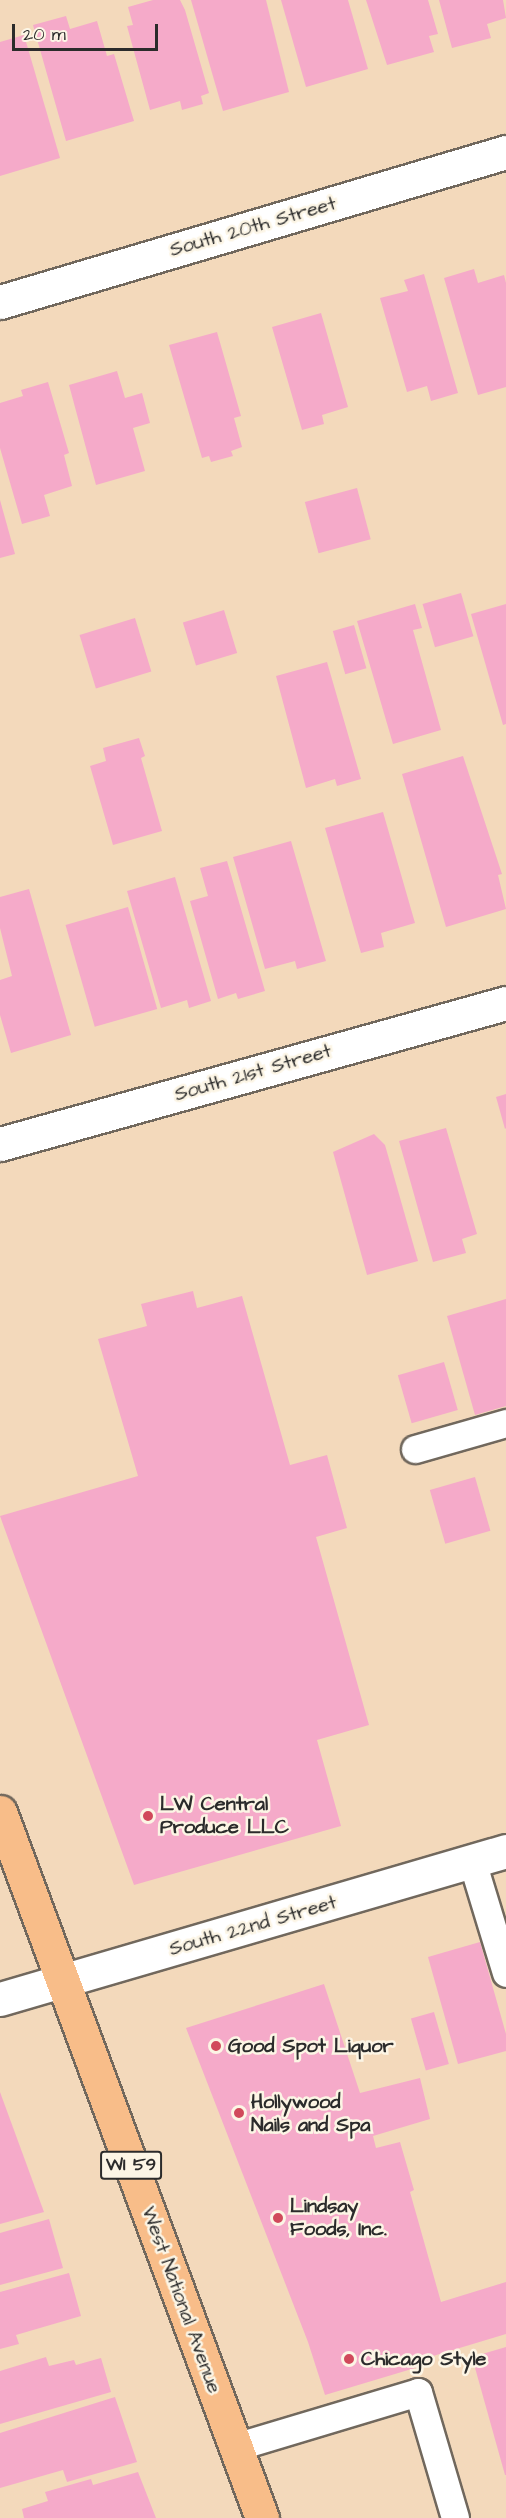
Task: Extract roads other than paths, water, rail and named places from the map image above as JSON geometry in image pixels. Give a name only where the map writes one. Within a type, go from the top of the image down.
[{"type":"main road","name":"West National Avenue","points":[[0,1812],[262,2518]]},
{"type":"street","name":"South 20th Street","points":[[0,302],[506,152]]},
{"type":"street","name":"South 21st Street","points":[[0,1144],[506,1003]]},
{"type":"street","name":"South 22nd Street","points":[[0,1999],[506,1851]]},
{"type":"lane","points":[[415,1449],[506,1423]]},
{"type":"lane","points":[[472,1861],[506,1973]]},
{"type":"lane","points":[[236,2447],[418,2392],[455,2518]]},
{"type":"place","name":"LW Central Produce LLC","points":[[148,1816]]},
{"type":"place","name":"Good Spot Liquor","points":[[216,2046]]},
{"type":"place","name":"Hollywood Nails and Spa","points":[[239,2113]]},
{"type":"place","name":"Lindsay Foods, Inc.","points":[[278,2218]]},
{"type":"place","name":"Chicago Style","points":[[349,2359]]}]
